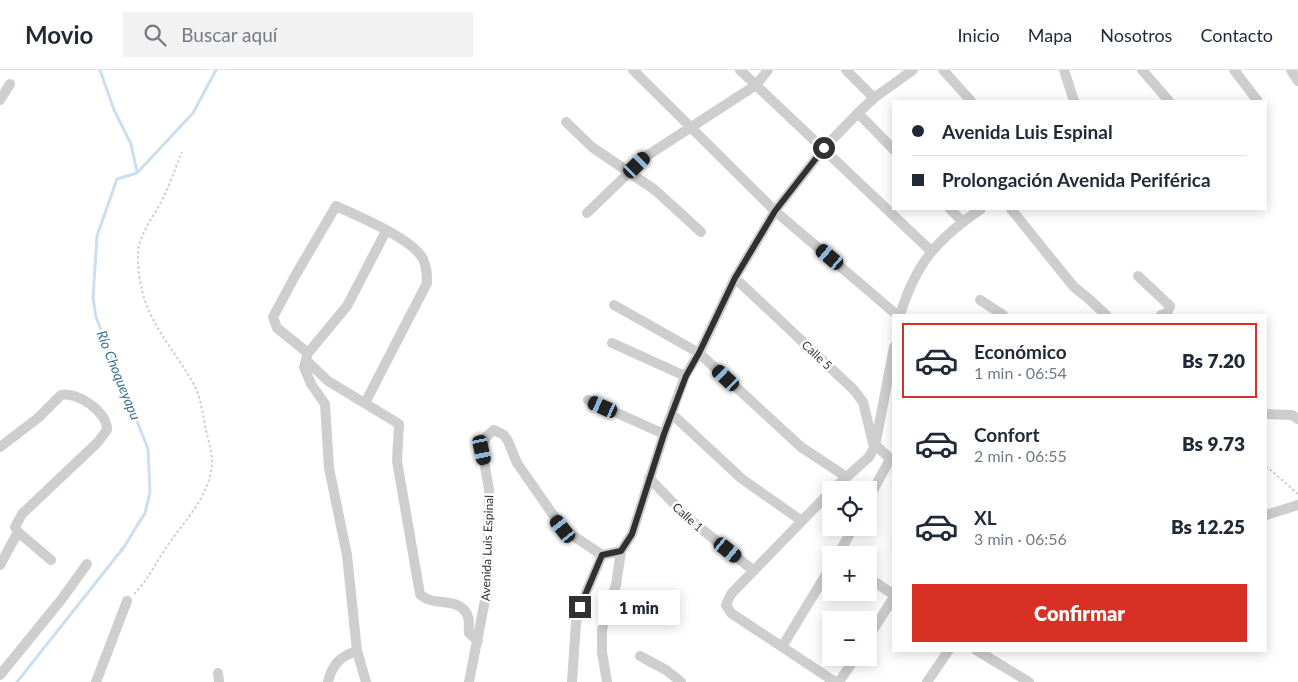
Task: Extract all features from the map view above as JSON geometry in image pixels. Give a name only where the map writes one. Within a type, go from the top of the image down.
[{"type":"street","points":[[633,70],[692,126],[775,211],[898,314]]},
{"type":"street","points":[[740,70],[931,251]]},
{"type":"street","points":[[587,213],[645,157],[756,85],[768,70]]},
{"type":"street","points":[[846,70],[874,98]]},
{"type":"street","points":[[608,682],[602,652],[602,631],[605,615],[616,585],[621,551],[632,534],[664,434],[686,376],[735,278],[775,211],[824,148],[858,113],[874,98],[913,70]]},
{"type":"street","points":[[943,70],[970,100]]},
{"type":"street","points":[[1064,70],[1074,100]]},
{"type":"street","points":[[1142,70],[1168,100]]},
{"type":"street","points":[[1234,70],[1257,100]]},
{"type":"street","points":[[1291,70],[1298,80]]},
{"type":"street","points":[[0,100],[10,84]]},
{"type":"street","points":[[858,113],[892,148]]},
{"type":"street","points":[[566,122],[592,147],[655,190],[701,232]]},
{"type":"street","points":[[365,404],[427,282],[427,272],[423,259],[412,246],[336,206],[273,317],[277,328],[328,380],[365,404],[399,424],[396,461],[420,594],[430,602],[454,603],[461,607],[468,617],[469,633],[478,641]]},
{"type":"street","points":[[951,210],[963,222]]},
{"type":"street","points":[[899,314],[909,286],[931,251],[963,222],[980,210]]},
{"type":"street","points":[[1012,210],[1074,288],[1090,298],[1105,314]]},
{"type":"street","points":[[366,682],[357,651],[347,554],[329,468],[325,404],[307,377],[304,366],[307,357],[347,306],[386,231]]},
{"type":"street","points":[[1138,276],[1170,306],[1167,313],[1164,314]]},
{"type":"street","name":"Calle 5","points":[[735,278],[854,390],[863,402],[875,446]]},
{"type":"street","points":[[980,300],[1001,314]]},
{"type":"street","points":[[614,305],[699,353],[801,447],[845,476]]},
{"type":"street","points":[[612,342],[686,376]]},
{"type":"street","points":[[840,481],[869,457],[875,446],[892,357]]},
{"type":"street","points":[[0,447],[38,418],[61,395],[66,394],[85,402],[100,415],[107,426],[107,430],[97,443],[22,514],[15,527],[18,532],[51,560]]},
{"type":"street","points":[[588,400],[664,434]]},
{"type":"street","points":[[672,414],[742,479],[802,521]]},
{"type":"street","points":[[1267,414],[1292,415],[1298,419]]},
{"type":"street","name":"Avenida Luis Espinal","points":[[469,682],[487,590],[489,490],[482,450],[486,437],[490,432],[494,430],[504,435],[517,463],[533,490],[563,529],[602,555]]},
{"type":"street","points":[[875,446],[892,460],[877,485]]},
{"type":"street","name":"Calle 1","points":[[649,478],[689,519],[754,571]]},
{"type":"street","points":[[822,500],[731,594],[726,605],[731,613],[835,682]]},
{"type":"street","points":[[1267,515],[1298,506]]},
{"type":"street","points":[[0,565],[18,532]]},
{"type":"street","points":[[572,682],[580,607],[602,555],[621,551]]},
{"type":"street","points":[[0,675],[56,607],[87,564]]},
{"type":"street","points":[[782,647],[822,581]]},
{"type":"street","points":[[877,584],[892,595]]},
{"type":"street","points":[[877,623],[892,599]]},
{"type":"street","points":[[96,682],[127,601]]},
{"type":"street","points":[[328,682],[334,665],[341,658],[357,651]]},
{"type":"street","points":[[927,682],[948,652]]},
{"type":"street","points":[[979,652],[1028,682]]},
{"type":"street","points":[[640,656],[666,670],[681,682]]},
{"type":"street","points":[[839,682],[850,666]]},
{"type":"path","points":[[127,601],[146,581],[164,550],[196,506],[210,475],[212,462],[198,394],[180,362],[154,324],[146,306],[139,274],[138,248],[142,236],[162,200],[182,152]]},
{"type":"path","points":[[1267,467],[1298,494]]},
{"type":"waterway","points":[[100,70],[114,110],[131,144],[137,172]]},
{"type":"waterway","name":"Río Choqueyapu","points":[[17,682],[124,547],[145,513],[150,492],[148,449],[96,317],[93,298],[97,236],[117,179],[137,173],[193,113],[216,70]]},
{"type":"route","points":[[580,607],[602,555],[621,551],[632,534],[664,434],[686,376],[735,278],[775,211],[824,148]]}]
